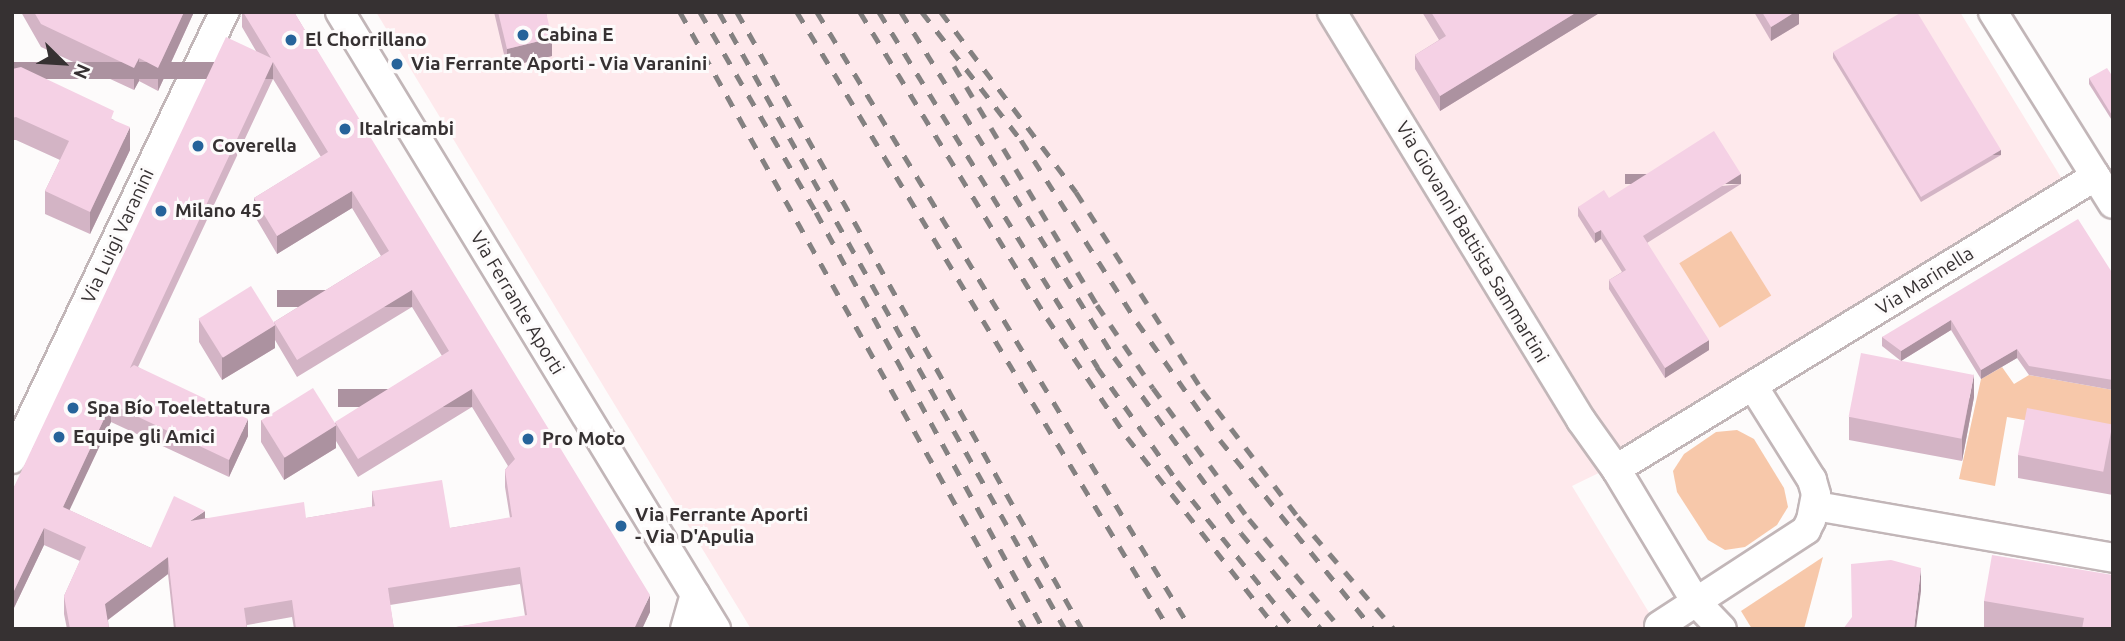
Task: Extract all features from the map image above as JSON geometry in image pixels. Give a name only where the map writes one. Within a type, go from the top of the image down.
[{"type":"street","name":"Via Luigi Varanini","points":[[12,460],[224,12]]},
{"type":"street","name":"Via Ferrante Aporti","points":[[340,12],[716,629]]},
{"type":"street","name":"Via Giovanni Battista Sammartini","points":[[1332,12],[1581,421],[1616,469],[1697,615]]},
{"type":"street","points":[[1993,12],[2113,204]]},
{"type":"street","name":"Via Marinella","points":[[1616,469],[2096,176]]},
{"type":"street","points":[[1659,626],[1697,615],[1806,530],[1816,506],[1812,480],[1753,386]]},
{"type":"street","points":[[1816,506],[2113,558]]},
{"type":"street","points":[[685,629],[695,594]]},
{"type":"street","points":[[1697,615],[1722,629]]},
{"type":"shaded area","points":[[376,12],[1960,12],[2062,179],[1609,468],[1572,486],[1659,629],[751,629]]},
{"type":"shaded area","points":[[1731,231],[1771,295],[1720,328],[1679,263]]},
{"type":"shaded area","points":[[2002,367],[2014,384],[2029,375],[2113,390],[2113,436],[2007,417],[1995,486],[1959,479],[1981,379]]},
{"type":"shaded area","points":[[1737,430],[1754,439],[1784,488],[1788,507],[1777,525],[1745,547],[1725,550],[1708,540],[1677,492],[1673,471],[1684,454],[1716,432]]},
{"type":"shaded area","points":[[1823,557],[1804,629],[1752,629],[1741,611]]},
{"type":"building","points":[[34,12],[184,12],[158,68],[139,58],[134,68],[41,24]]},
{"type":"building","points":[[243,12],[294,12],[650,595],[634,629],[444,629],[527,615],[520,567],[388,588],[394,629],[296,629],[292,600],[244,608],[247,629],[176,629],[168,557],[105,604],[109,629],[70,629],[64,596],[86,547],[44,528],[12,595],[12,491],[226,37],[271,58]],"holes":[[[273,62],[328,152],[254,198],[277,236],[352,191],[389,251],[274,322],[297,360],[412,290],[449,351],[335,422],[358,459],[472,389],[515,459],[505,470],[512,517],[450,528],[442,480],[372,491],[375,506],[306,518],[304,502],[190,521],[205,511],[174,496],[151,548],[63,507],[111,404],[229,460],[248,419],[134,365],[130,368]]]},
{"type":"building","points":[[498,12],[546,12],[552,38],[507,49]]},
{"type":"building","points":[[1431,12],[1577,12],[1440,96],[1415,55],[1446,36]]},
{"type":"building","points":[[1762,12],[1795,12],[1771,27]]},
{"type":"building","points":[[1902,12],[1917,12],[2001,150],[1921,197],[1833,52]]},
{"type":"building","points":[[21,67],[114,111],[111,119],[130,127],[90,212],[45,191],[69,141],[16,117],[12,118],[12,69]]},
{"type":"building","points":[[2107,68],[2113,77],[2113,117],[2089,78]]},
{"type":"building","points":[[1714,131],[1741,174],[1643,236],[1709,340],[1665,368],[1609,280],[1626,270],[1601,230],[1595,233],[1578,207],[1604,190],[1609,198]]},
{"type":"building","points":[[2078,219],[2113,274],[2113,380],[2029,366],[2017,349],[1981,370],[1951,320],[1901,351],[1882,337]]},
{"type":"building","points":[[251,286],[275,325],[223,358],[198,319]]},
{"type":"building","points":[[1861,353],[1974,375],[1961,439],[1849,417]]},
{"type":"building","points":[[313,388],[336,425],[285,458],[261,420]]},
{"type":"building","points":[[2027,408],[2112,425],[2103,472],[2018,455]]},
{"type":"building","points":[[1992,555],[2113,575],[2113,629],[2082,629],[2084,618],[1984,601]]},
{"type":"building","points":[[1891,560],[1921,568],[1914,629],[1843,629],[1852,617],[1851,564]]},
{"type":"railway","points":[[680,12],[1025,629]]},
{"type":"railway","points":[[700,12],[816,212],[1043,629]]},
{"type":"railway","points":[[719,12],[1065,629]]},
{"type":"railway","points":[[737,12],[1082,629]]},
{"type":"railway","points":[[797,12],[1169,629]]},
{"type":"railway","points":[[817,12],[1191,629]]},
{"type":"railway","points":[[860,12],[1047,318],[1127,437],[1277,629]]},
{"type":"railway","points":[[879,12],[1097,367],[1177,481],[1295,629]]},
{"type":"railway","points":[[901,12],[1114,357],[1241,533],[1321,629]]},
{"type":"railway","points":[[922,12],[1021,140],[1137,322],[1220,440],[1373,629]]},
{"type":"railway","points":[[941,12],[1076,192],[1202,390],[1298,517],[1394,629]]},
{"type":"railway","points":[[954,66],[1097,305],[1153,388],[1249,519],[1341,629]]},
{"type":"place","name":"Cabina E","points":[[523,35]]},
{"type":"place","name":"El Chorrillano","points":[[291,40]]},
{"type":"place","name":"Via Ferrante Aporti - Via Varanini","points":[[397,64]]},
{"type":"place","name":"Italricambi","points":[[345,129]]},
{"type":"place","name":"Coverella","points":[[198,146]]},
{"type":"place","name":"Milano 45","points":[[161,211]]},
{"type":"place","name":"Spa Bío Toelettatura","points":[[73,408]]},
{"type":"place","name":"Equipe gli Amici","points":[[59,437]]},
{"type":"place","name":"Pro Moto","points":[[528,439]]},
{"type":"place","name":"Via Ferrante Aporti - Via D'Apulia","points":[[621,526]]}]
